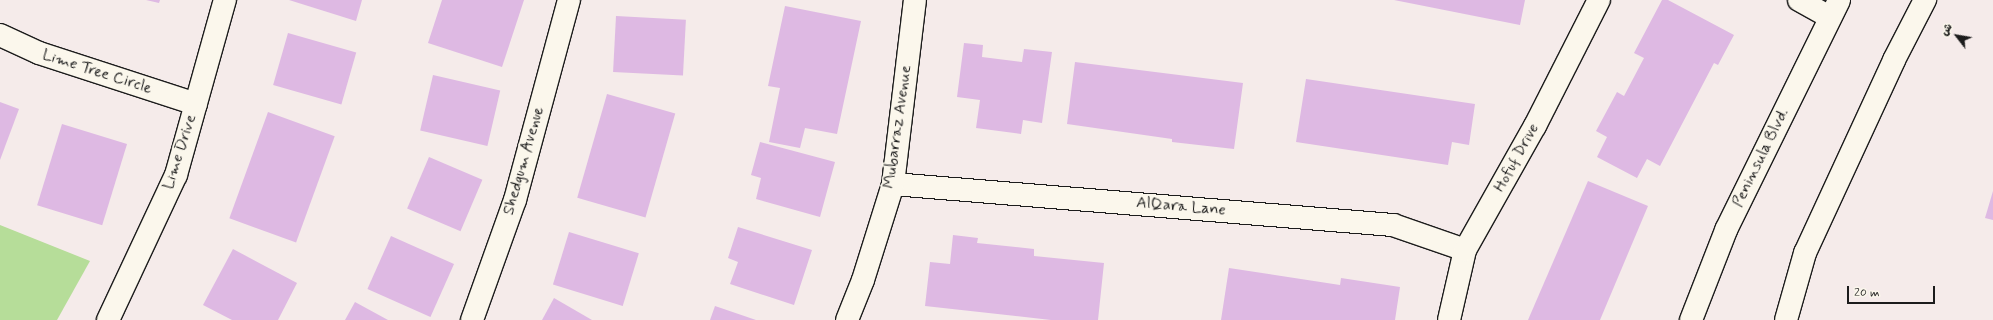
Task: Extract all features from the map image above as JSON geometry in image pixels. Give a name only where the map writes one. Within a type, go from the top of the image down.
[{"type":"street","name":"Lime Drive","points":[[108,320],[176,175],[225,0]]},
{"type":"street","name":"Shedgum Avenue","points":[[472,320],[515,200],[569,0]]},
{"type":"street","name":"Mubarraz Avenue","points":[[847,320],[863,280],[893,184],[915,0]]},
{"type":"street","name":"Hofuf Drive","points":[[1449,320],[1465,250],[1535,126],[1599,0]]},
{"type":"street","points":[[1799,0],[1834,8]]},
{"type":"street","points":[[1786,320],[1805,253],[1891,67],[1925,0]]},
{"type":"street","name":"Peninsula Blvd.","points":[[1691,320],[1726,230],[1834,8]]},
{"type":"street","name":"Lime Tree Circle","points":[[0,36],[39,53],[196,104]]},
{"type":"street","name":"AlQara Lane","points":[[893,184],[1393,225],[1465,250]]},
{"type":"green space","points":[[0,225],[90,261],[57,320],[0,320]]},
{"type":"building","points":[[146,0],[160,0],[159,3]]},
{"type":"building","points":[[289,0],[362,0],[356,21]]},
{"type":"building","points":[[442,0],[524,0],[502,67],[428,43]]},
{"type":"building","points":[[1394,0],[1525,0],[1520,25]]},
{"type":"building","points":[[1662,0],[1668,0],[1734,35],[1718,65],[1714,63],[1660,166],[1647,159],[1637,178],[1597,157],[1607,137],[1596,131],[1617,92],[1624,96],[1644,58],[1634,53]]},
{"type":"building","points":[[785,6],[861,21],[837,134],[805,128],[800,148],[769,142],[780,88],[768,86]]},
{"type":"building","points":[[616,16],[686,20],[683,76],[613,72]]},
{"type":"building","points":[[288,33],[356,53],[341,104],[273,85]]},
{"type":"building","points":[[964,43],[983,45],[982,57],[1022,62],[1024,49],[1052,52],[1042,123],[1023,120],[1021,134],[976,128],[980,100],[957,97]]},
{"type":"building","points":[[1075,62],[1243,83],[1234,149],[1172,142],[1172,139],[1067,124]]},
{"type":"building","points":[[433,75],[500,91],[487,146],[420,131]]},
{"type":"building","points":[[1306,79],[1475,104],[1469,145],[1452,142],[1448,165],[1296,142]]},
{"type":"building","points":[[607,94],[675,114],[645,217],[577,198]]},
{"type":"building","points":[[0,102],[19,109],[0,160]]},
{"type":"building","points":[[268,112],[335,136],[296,242],[229,218]]},
{"type":"building","points":[[62,124],[127,144],[102,225],[37,205]]},
{"type":"building","points":[[760,142],[835,162],[820,217],[756,199],[761,178],[751,175]]},
{"type":"building","points":[[429,157],[482,180],[461,231],[407,209]]},
{"type":"building","points":[[1588,181],[1648,206],[1600,320],[1528,320]]},
{"type":"building","points":[[1993,191],[1993,220],[1985,218]]},
{"type":"building","points":[[738,227],[812,250],[794,305],[730,284],[738,262],[728,258]]},
{"type":"building","points":[[569,232],[639,253],[623,306],[553,285]]},
{"type":"building","points":[[953,235],[978,238],[977,243],[1034,249],[1034,256],[1104,263],[1098,320],[1051,320],[925,306],[930,262],[950,264]]},
{"type":"building","points":[[391,236],[454,264],[430,317],[367,289]]},
{"type":"building","points":[[233,249],[297,283],[278,320],[232,320],[203,305]]},
{"type":"building","points":[[1229,268],[1340,285],[1341,278],[1400,287],[1395,320],[1221,320]]},
{"type":"building","points":[[554,298],[592,320],[542,320]]},
{"type":"building","points":[[355,302],[388,320],[345,320]]},
{"type":"building","points":[[715,306],[756,320],[710,320]]}]
